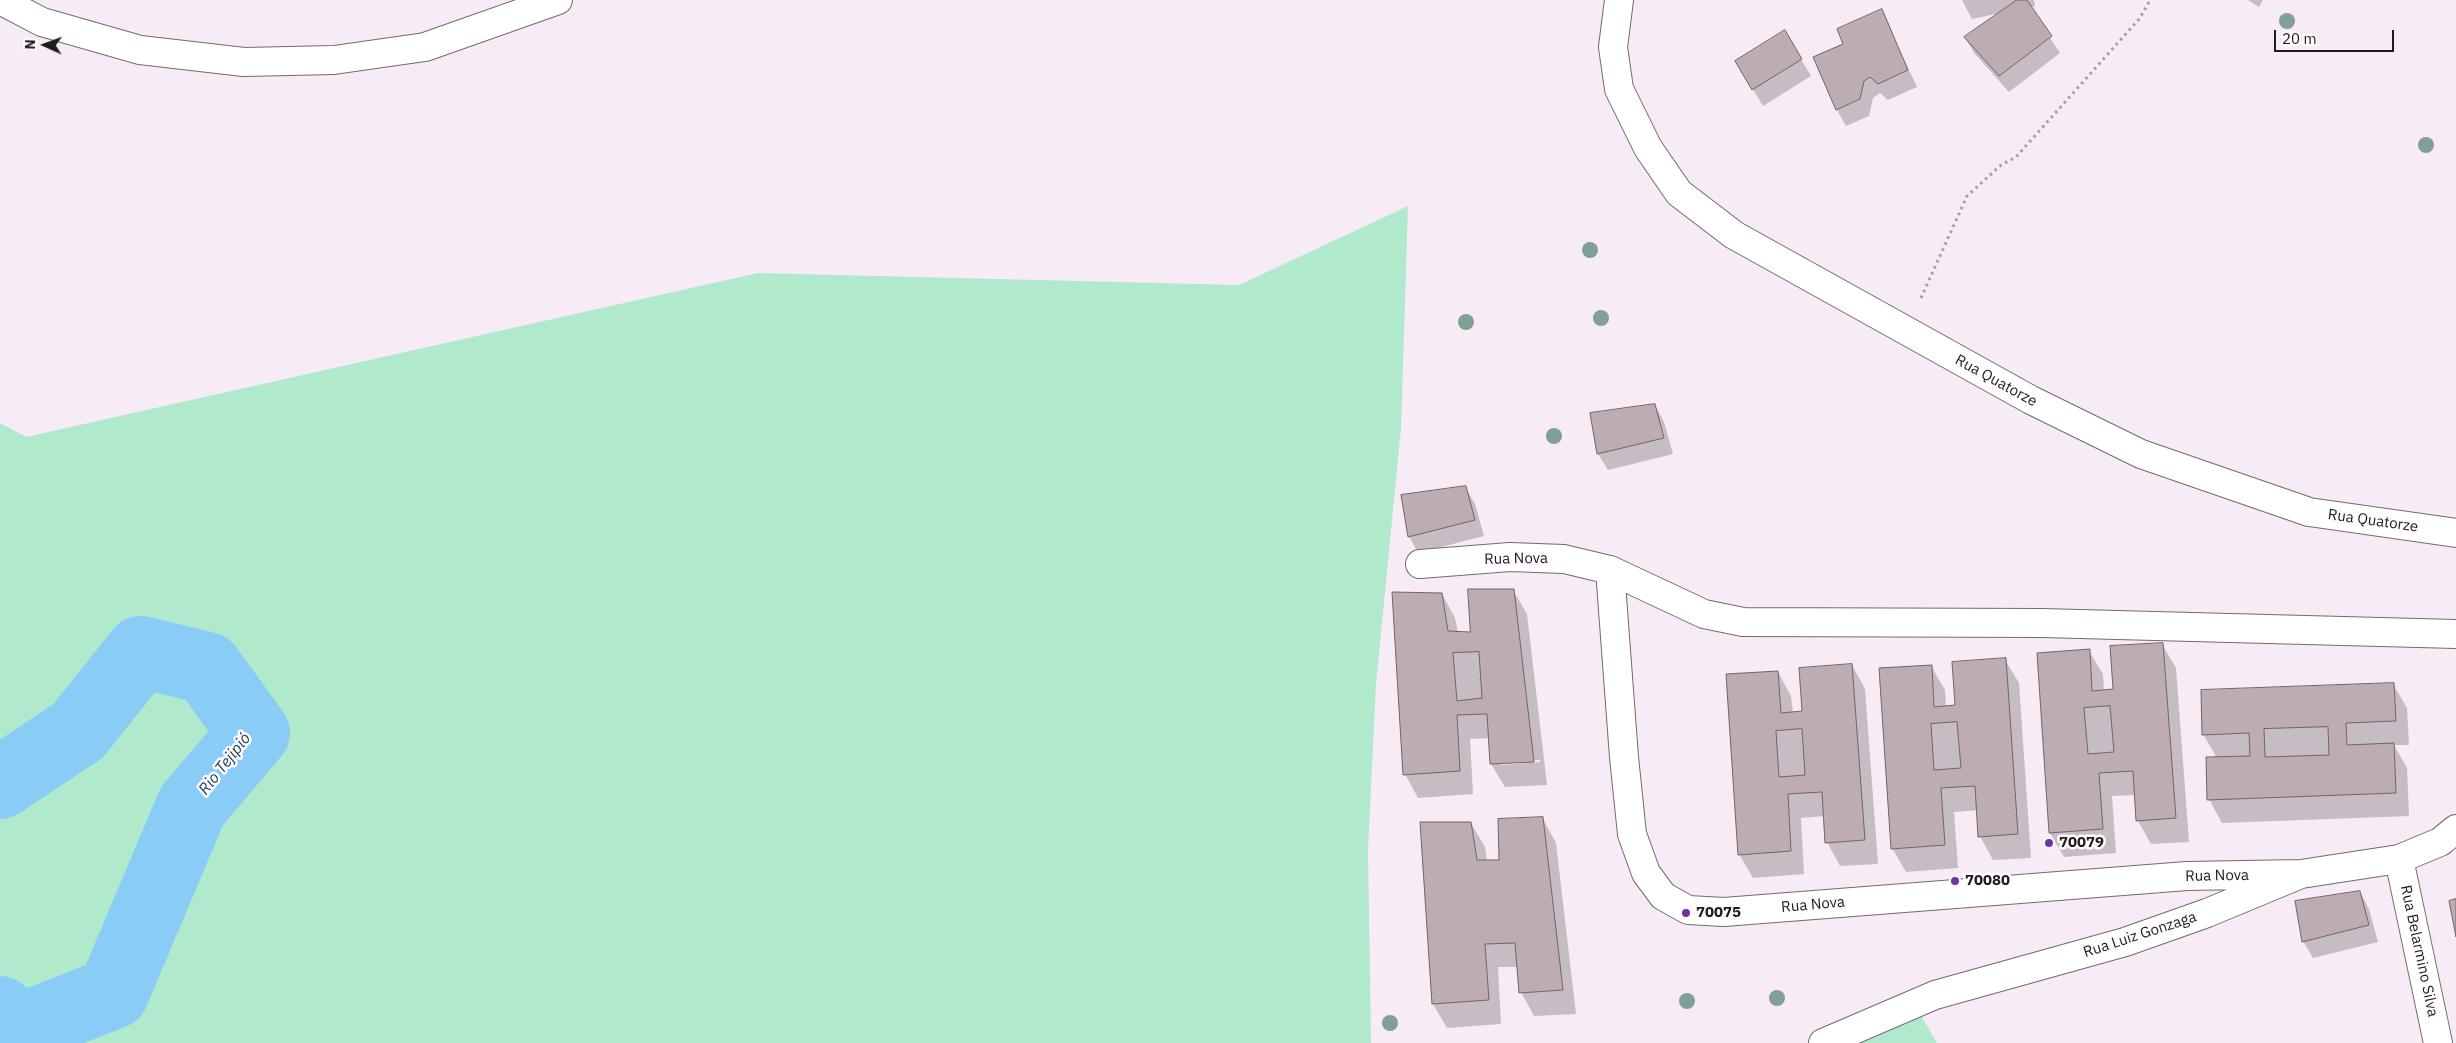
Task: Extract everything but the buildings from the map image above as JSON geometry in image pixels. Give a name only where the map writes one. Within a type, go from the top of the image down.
[{"type":"street","points":[[0,0],[42,22],[140,50],[244,62],[334,60],[425,47],[558,0]]},
{"type":"street","name":"Rua Quatorze","points":[[1619,0],[1614,47],[1619,89],[1648,148],[1679,193],[1734,235],[2031,400],[2140,454],[2308,512],[2456,533]]},
{"type":"street","name":"Rua Nova","points":[[1420,564],[1519,557],[1564,559],[1610,570],[1704,614],[1744,622],[2042,623],[2456,634]]},
{"type":"street","name":"Rua Nova","points":[[1610,570],[1624,757],[1632,834],[1646,873],[1664,896],[1688,910],[1724,912],[2187,876],[2301,874]]},
{"type":"street","name":"Rua Luiz Gonzaga","points":[[1823,1043],[1935,995],[2126,942],[2207,914],[2301,874],[2399,859],[2440,842],[2456,829]]},
{"type":"street","name":"Rua Belarmino Silva","points":[[2399,859],[2438,1043]]},
{"type":"path","points":[[1906,331],[1967,196],[2001,165],[2016,157],[2140,18],[2150,0]]},
{"type":"green space","points":[[1408,206],[1401,428],[1376,684],[1368,849],[1371,1043],[0,1043],[0,423],[26,437],[758,273],[1239,285]]},
{"type":"green space","points":[[1920,1014],[1937,1043],[1857,1043]]},
{"type":"waterway","name":"Rio Tejipió","points":[[0,783],[78,731],[141,652],[207,668],[254,733],[192,806],[113,993],[19,1030],[0,1012]]},
{"type":"place","name":"70079","points":[[2049,843]]},
{"type":"place","name":"70080","points":[[1955,881]]},
{"type":"place","name":"70075","points":[[1686,913]]}]
